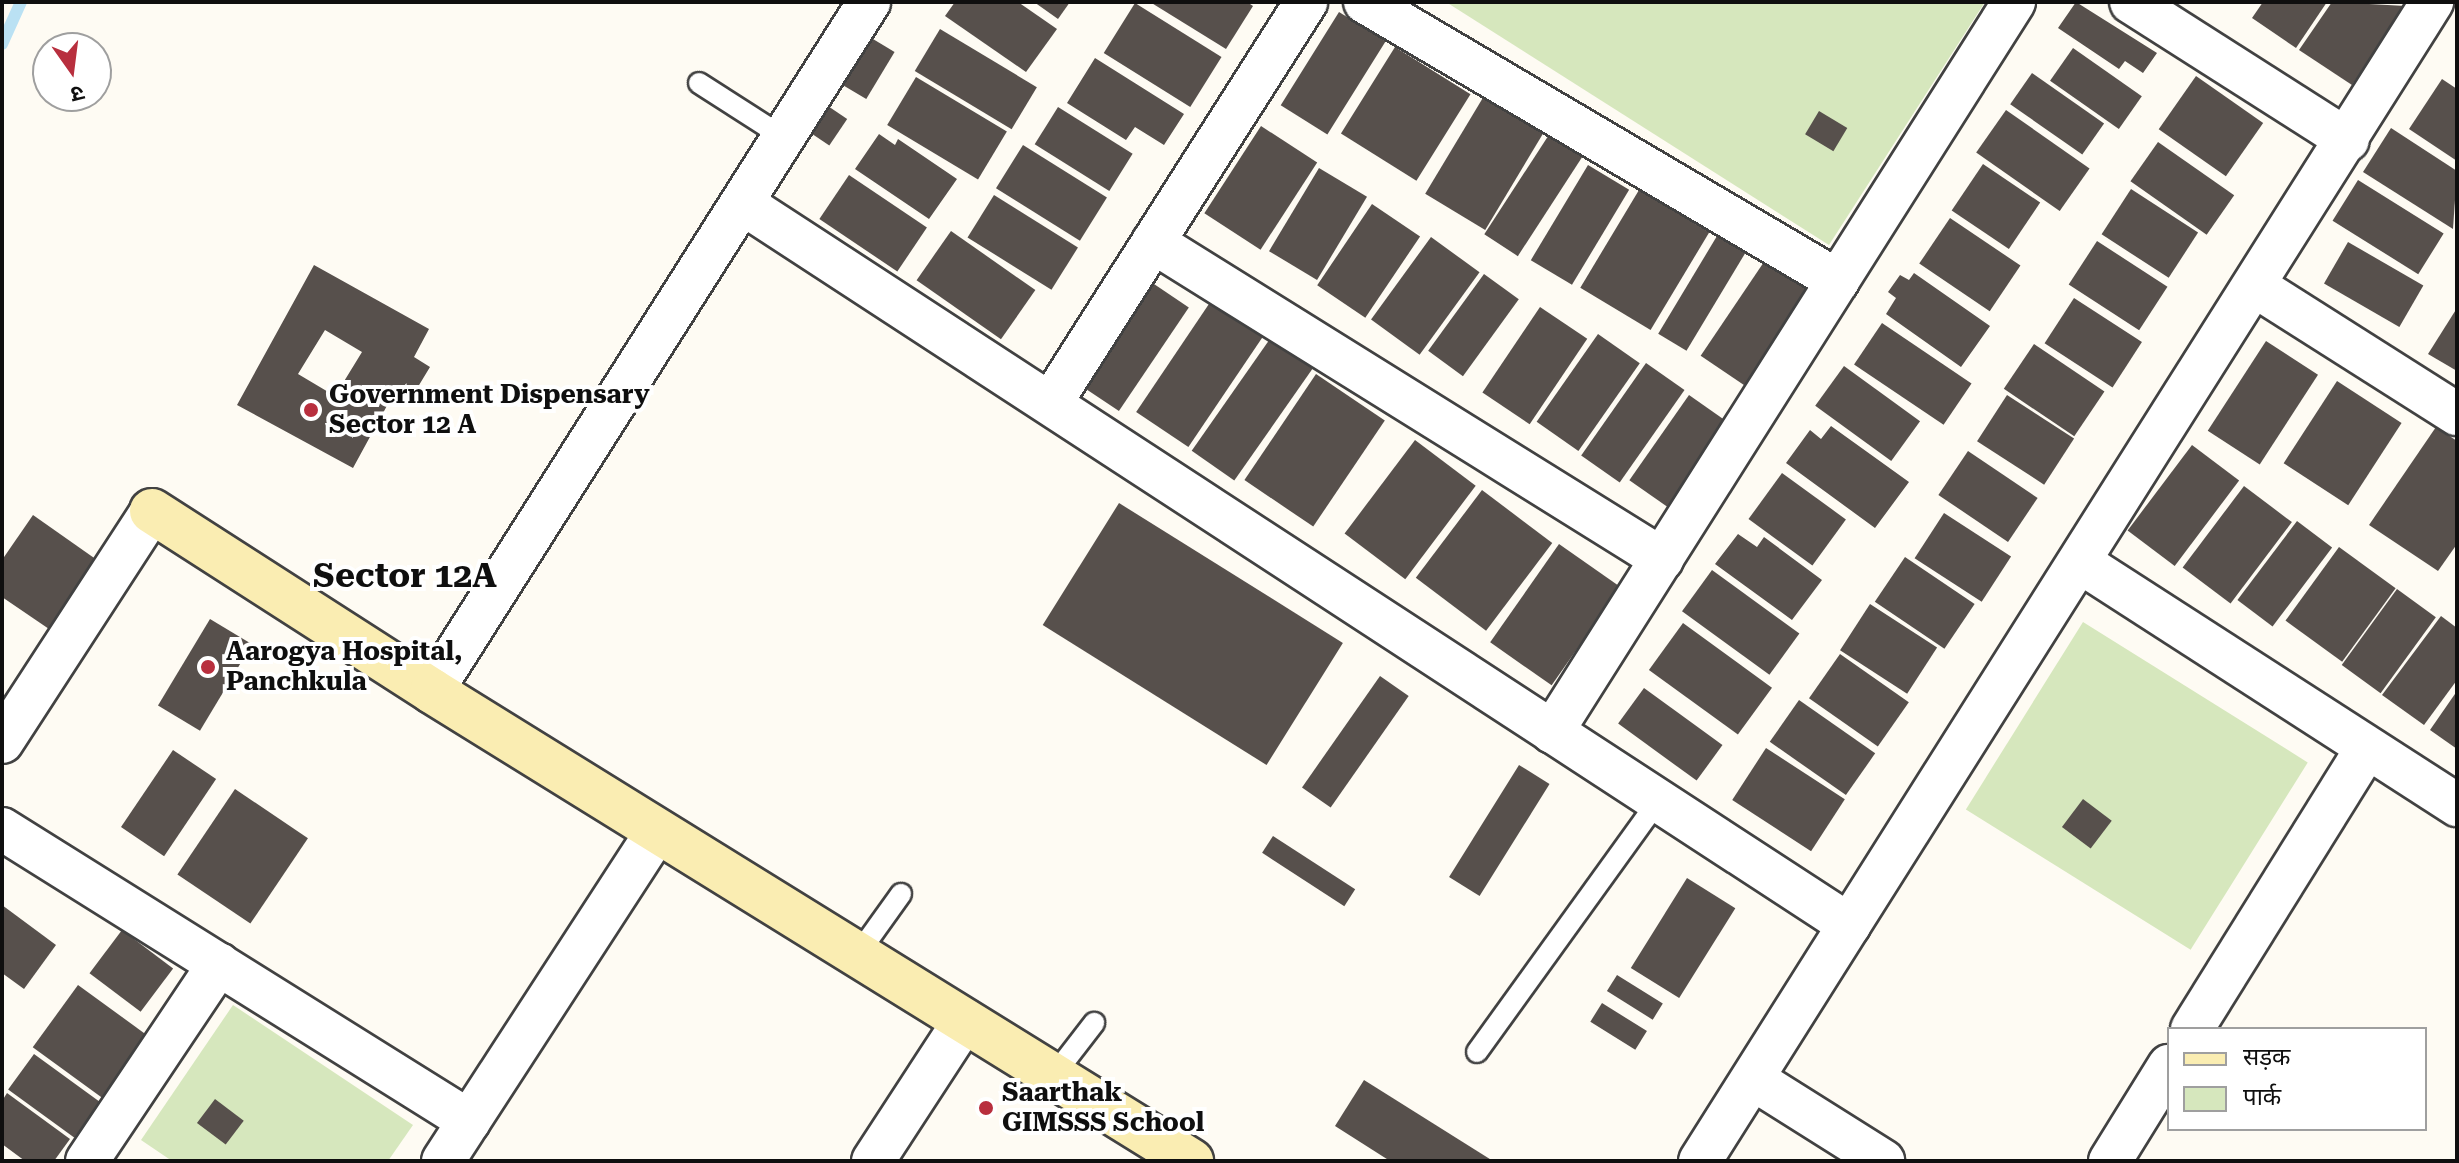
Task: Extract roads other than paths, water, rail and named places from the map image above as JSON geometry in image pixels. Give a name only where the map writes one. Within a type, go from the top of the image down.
[{"type":"street","points":[[432,691],[869,2]]},
{"type":"street","points":[[1052,401],[1306,2]]},
{"type":"street","points":[[1365,2],[1838,281]]},
{"type":"street","points":[[1552,732],[2014,2]]},
{"type":"street","points":[[2131,2],[2348,140]]},
{"type":"street","points":[[1700,1161],[2348,140],[2432,2]]},
{"type":"street","points":[[742,203],[1052,401],[1849,925]]},
{"type":"street","points":[[1153,242],[1662,559]]},
{"type":"street","points":[[2255,286],[2457,414]]},
{"type":"street","points":[[2,742],[152,511],[432,691],[1191,1161]]},
{"type":"street","points":[[2080,562],[2457,805]]},
{"type":"street","points":[[2193,1027],[2367,748]]},
{"type":"street","points":[[2,830],[469,1121]]},
{"type":"street","points":[[443,1161],[657,831]]},
{"type":"street","points":[[87,1161],[219,964]]},
{"type":"street","points":[[873,1161],[965,1020]]},
{"type":"street","points":[[2110,1161],[2167,1069]]},
{"type":"street","points":[[1753,1079],[1883,1161]]},
{"type":"lane","points":[[699,83],[783,137]]},
{"type":"lane","points":[[1477,1052],[1658,801]]},
{"type":"lane","points":[[858,954],[901,894]]},
{"type":"lane","points":[[1054,1075],[1094,1023]]},
{"type":"waterway","points":[[2,44],[21,2]]},
{"type":"place","name":"Government Dispensary Sector 12 A","points":[[311,410]]},
{"type":"place","name":"Aarogya Hospital, Panchkula","points":[[208,667]]},
{"type":"place","name":"Saarthak GIMSSS School","points":[[986,1108]]},
{"type":"district","name":"Sector 12A","points":[[405,576]]}]
